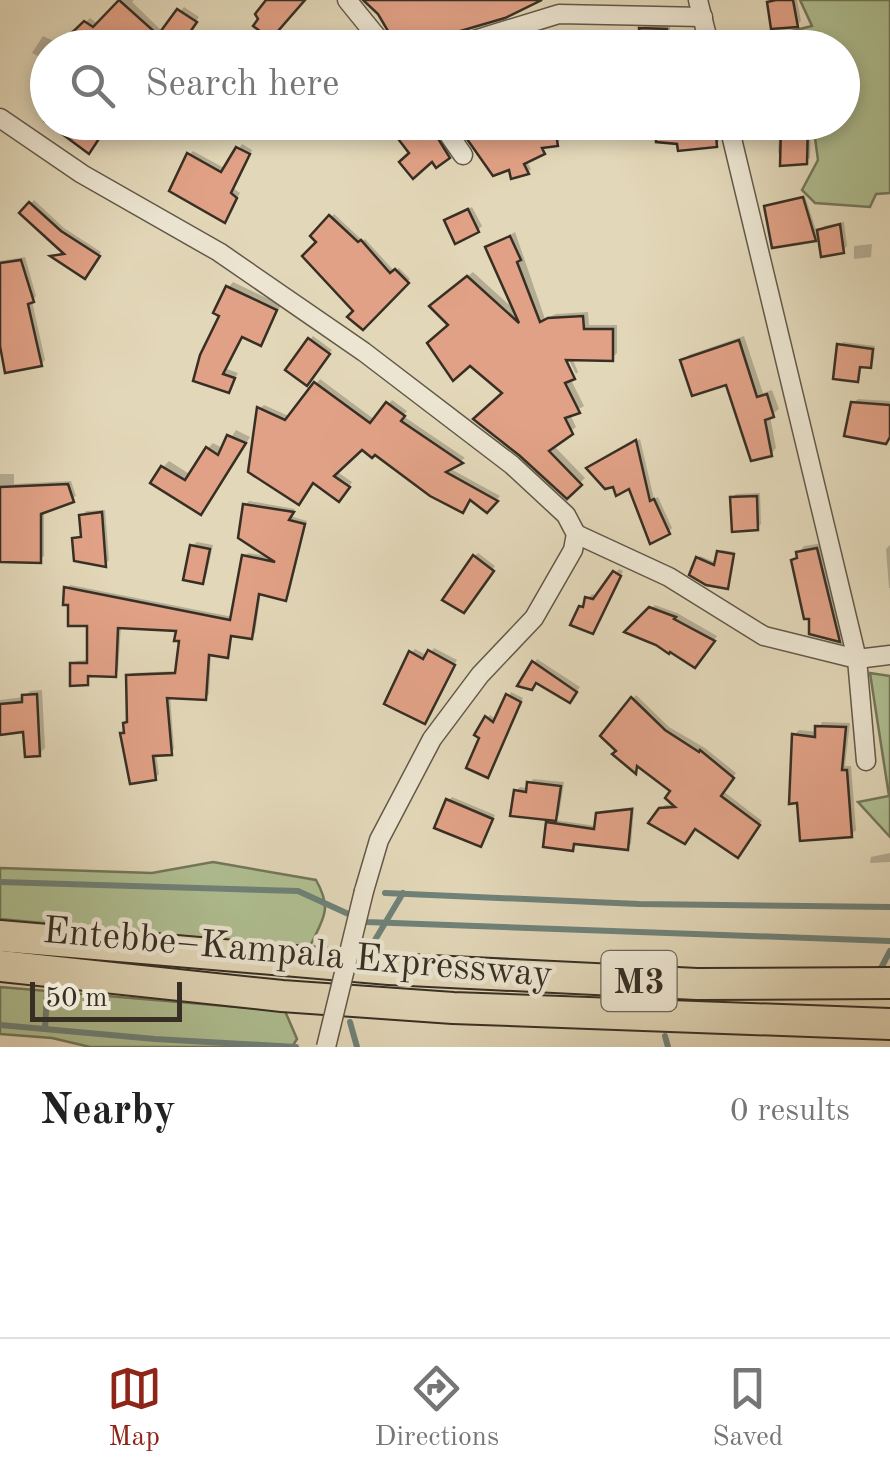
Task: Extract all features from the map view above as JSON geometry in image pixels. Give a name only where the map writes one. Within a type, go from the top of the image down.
[{"type":"highway","name":"Entebbe–Kampala Expressway","points":[[0,936],[389,968],[698,984],[890,983]]},
{"type":"highway","name":"Entebbe–Kampala Expressway","points":[[0,966],[282,996],[453,1008],[890,1024]]},
{"type":"street","points":[[347,0],[371,30]]},
{"type":"street","points":[[507,30],[559,14],[700,9]]},
{"type":"street","points":[[0,118],[30,138]]},
{"type":"street","points":[[32,140],[82,174],[219,252],[364,352],[512,465],[566,515],[576,534],[669,577],[764,636],[857,660],[890,655]]},
{"type":"street","points":[[452,140],[462,155]]},
{"type":"street","points":[[732,140],[857,660],[866,760]]},
{"type":"street","points":[[326,1047],[378,840],[432,739],[480,674],[534,618],[573,550],[576,534]]},
{"type":"green space","points":[[800,0],[890,0],[890,193],[876,194],[870,207],[815,203],[802,190],[818,160],[815,140],[860,140],[860,30],[796,30],[812,26]]},
{"type":"green space","points":[[870,673],[890,676],[890,837],[858,802],[889,796]]},
{"type":"green space","points":[[213,862],[316,880],[325,907],[309,948],[0,919],[0,868],[152,873]]},
{"type":"green space","points":[[0,987],[285,1011],[297,1039],[292,1047],[90,1047],[52,1038],[0,1034]]},
{"type":"building","points":[[119,0],[152,30],[75,30],[84,21],[93,27]]},
{"type":"building","points":[[266,0],[305,0],[279,30],[259,30],[253,26],[258,19],[255,14]]},
{"type":"building","points":[[363,0],[542,0],[505,18],[464,30],[387,30]]},
{"type":"building","points":[[793,0],[798,27],[771,29],[767,2]]},
{"type":"building","points":[[177,9],[197,22],[191,30],[162,30]]},
{"type":"building","points":[[70,140],[98,140],[89,154]]},
{"type":"building","points":[[399,140],[439,140],[450,158],[436,168],[432,162],[413,179],[399,162],[409,153]]},
{"type":"building","points":[[468,140],[557,140],[558,146],[542,148],[545,154],[524,164],[529,174],[511,179],[509,170],[493,176]]},
{"type":"building","points":[[716,140],[717,147],[678,151],[677,144],[656,142]]},
{"type":"building","points":[[781,140],[808,140],[807,164],[780,166]]},
{"type":"building","points":[[236,147],[250,154],[231,193],[237,198],[225,223],[169,191],[187,153],[221,172]]},
{"type":"building","points":[[803,197],[816,241],[772,248],[764,206]]},
{"type":"building","points":[[29,202],[61,231],[100,256],[85,279],[50,256],[64,254],[19,213]]},
{"type":"building","points":[[468,209],[479,232],[455,244],[444,220]]},
{"type":"building","points":[[329,215],[358,242],[361,240],[390,273],[395,269],[409,283],[363,330],[347,317],[353,311],[302,256],[316,242],[310,236]]},
{"type":"building","points":[[840,224],[844,253],[821,257],[817,230]]},
{"type":"building","points":[[510,236],[540,322],[583,316],[584,329],[613,329],[613,361],[566,360],[575,379],[565,383],[580,413],[565,418],[573,434],[549,451],[582,485],[567,499],[473,419],[502,393],[470,366],[453,381],[427,343],[448,325],[429,306],[467,276],[519,323],[485,247]]},
{"type":"building","points":[[21,260],[34,302],[28,304],[42,366],[5,373],[0,346],[0,263]]},
{"type":"building","points":[[226,286],[277,310],[261,346],[242,337],[223,374],[235,378],[229,393],[193,381],[200,355],[219,316],[213,313]]},
{"type":"building","points":[[308,338],[330,354],[307,386],[285,370]]},
{"type":"building","points":[[739,340],[757,397],[767,394],[774,417],[765,420],[772,456],[751,461],[726,385],[692,396],[680,360]]},
{"type":"building","points":[[837,344],[873,349],[871,368],[860,367],[858,382],[833,379]]},
{"type":"building","points":[[314,382],[370,423],[386,402],[405,416],[401,421],[463,463],[446,472],[498,501],[487,513],[470,500],[463,513],[430,496],[375,455],[372,458],[362,450],[334,476],[350,487],[339,502],[313,483],[299,505],[248,472],[257,407],[285,420]]},
{"type":"building","points":[[851,402],[890,405],[890,437],[886,444],[844,436]]},
{"type":"building","points":[[227,435],[246,443],[201,515],[150,483],[161,466],[185,480],[206,447],[218,455]]},
{"type":"building","points":[[636,440],[650,501],[654,499],[670,534],[650,544],[629,489],[616,496],[613,487],[605,489],[586,468]]},
{"type":"building","points":[[68,484],[74,502],[41,514],[41,563],[0,562],[0,487]]},
{"type":"building","points":[[757,496],[758,530],[732,532],[730,497]]},
{"type":"building","points":[[243,504],[294,512],[289,520],[305,524],[286,601],[259,594],[252,639],[231,636],[228,658],[209,655],[206,700],[167,698],[172,755],[153,756],[156,780],[130,784],[120,733],[124,733],[123,723],[127,722],[126,675],[175,673],[179,641],[174,641],[176,631],[118,628],[116,677],[88,676],[88,685],[70,686],[70,663],[87,663],[87,626],[68,626],[64,587],[230,620],[242,555],[275,562],[238,538]]},
{"type":"building","points":[[102,512],[106,567],[74,561],[72,538],[81,537],[79,515]]},
{"type":"building","points":[[190,545],[210,549],[203,584],[183,580]]},
{"type":"building","points":[[817,548],[840,642],[809,634],[809,619],[804,619],[791,560],[797,558],[796,552]]},
{"type":"building","points":[[717,551],[734,554],[728,589],[706,585],[689,575],[696,557],[714,565]]},
{"type":"building","points":[[473,555],[494,571],[464,613],[442,600]]},
{"type":"building","points":[[613,571],[621,576],[593,634],[570,625],[585,597],[593,599]]},
{"type":"building","points":[[649,607],[676,617],[715,641],[695,668],[624,632]]},
{"type":"building","points":[[428,650],[455,665],[425,724],[384,704],[409,651],[423,659]]},
{"type":"building","points":[[532,661],[577,692],[570,703],[536,683],[532,690],[517,686]]},
{"type":"building","points":[[37,694],[40,756],[25,757],[23,732],[0,735],[0,704],[22,702],[22,695]]},
{"type":"building","points":[[506,694],[521,702],[488,778],[466,768],[479,738],[474,735],[485,716],[493,722]]},
{"type":"building","points":[[631,697],[665,730],[700,750],[734,778],[721,796],[760,825],[738,858],[695,829],[685,844],[648,823],[659,808],[675,807],[665,798],[670,791],[637,766],[636,774],[612,754],[616,751],[600,736]]},
{"type":"building","points":[[815,726],[846,727],[842,770],[847,770],[852,837],[800,841],[797,803],[789,804],[792,734],[815,737]]},
{"type":"building","points":[[527,782],[561,786],[556,821],[510,816],[514,790],[526,792]]},
{"type":"building","points":[[446,799],[493,819],[481,847],[434,828]]},
{"type":"building","points":[[632,809],[628,850],[574,844],[573,851],[543,847],[546,822],[594,829],[596,813]]},
{"type":"waterway","points":[[0,882],[298,891],[366,922],[890,941]]},
{"type":"waterway","points":[[385,893],[639,904],[890,907]]},
{"type":"waterway","points":[[369,950],[403,893]]},
{"type":"waterway","points":[[879,972],[890,951]]},
{"type":"waterway","points":[[45,1029],[47,993]]},
{"type":"waterway","points":[[350,1022],[357,1047]]},
{"type":"waterway","points":[[0,1025],[296,1047]]},
{"type":"waterway","points":[[665,1036],[668,1047]]}]
